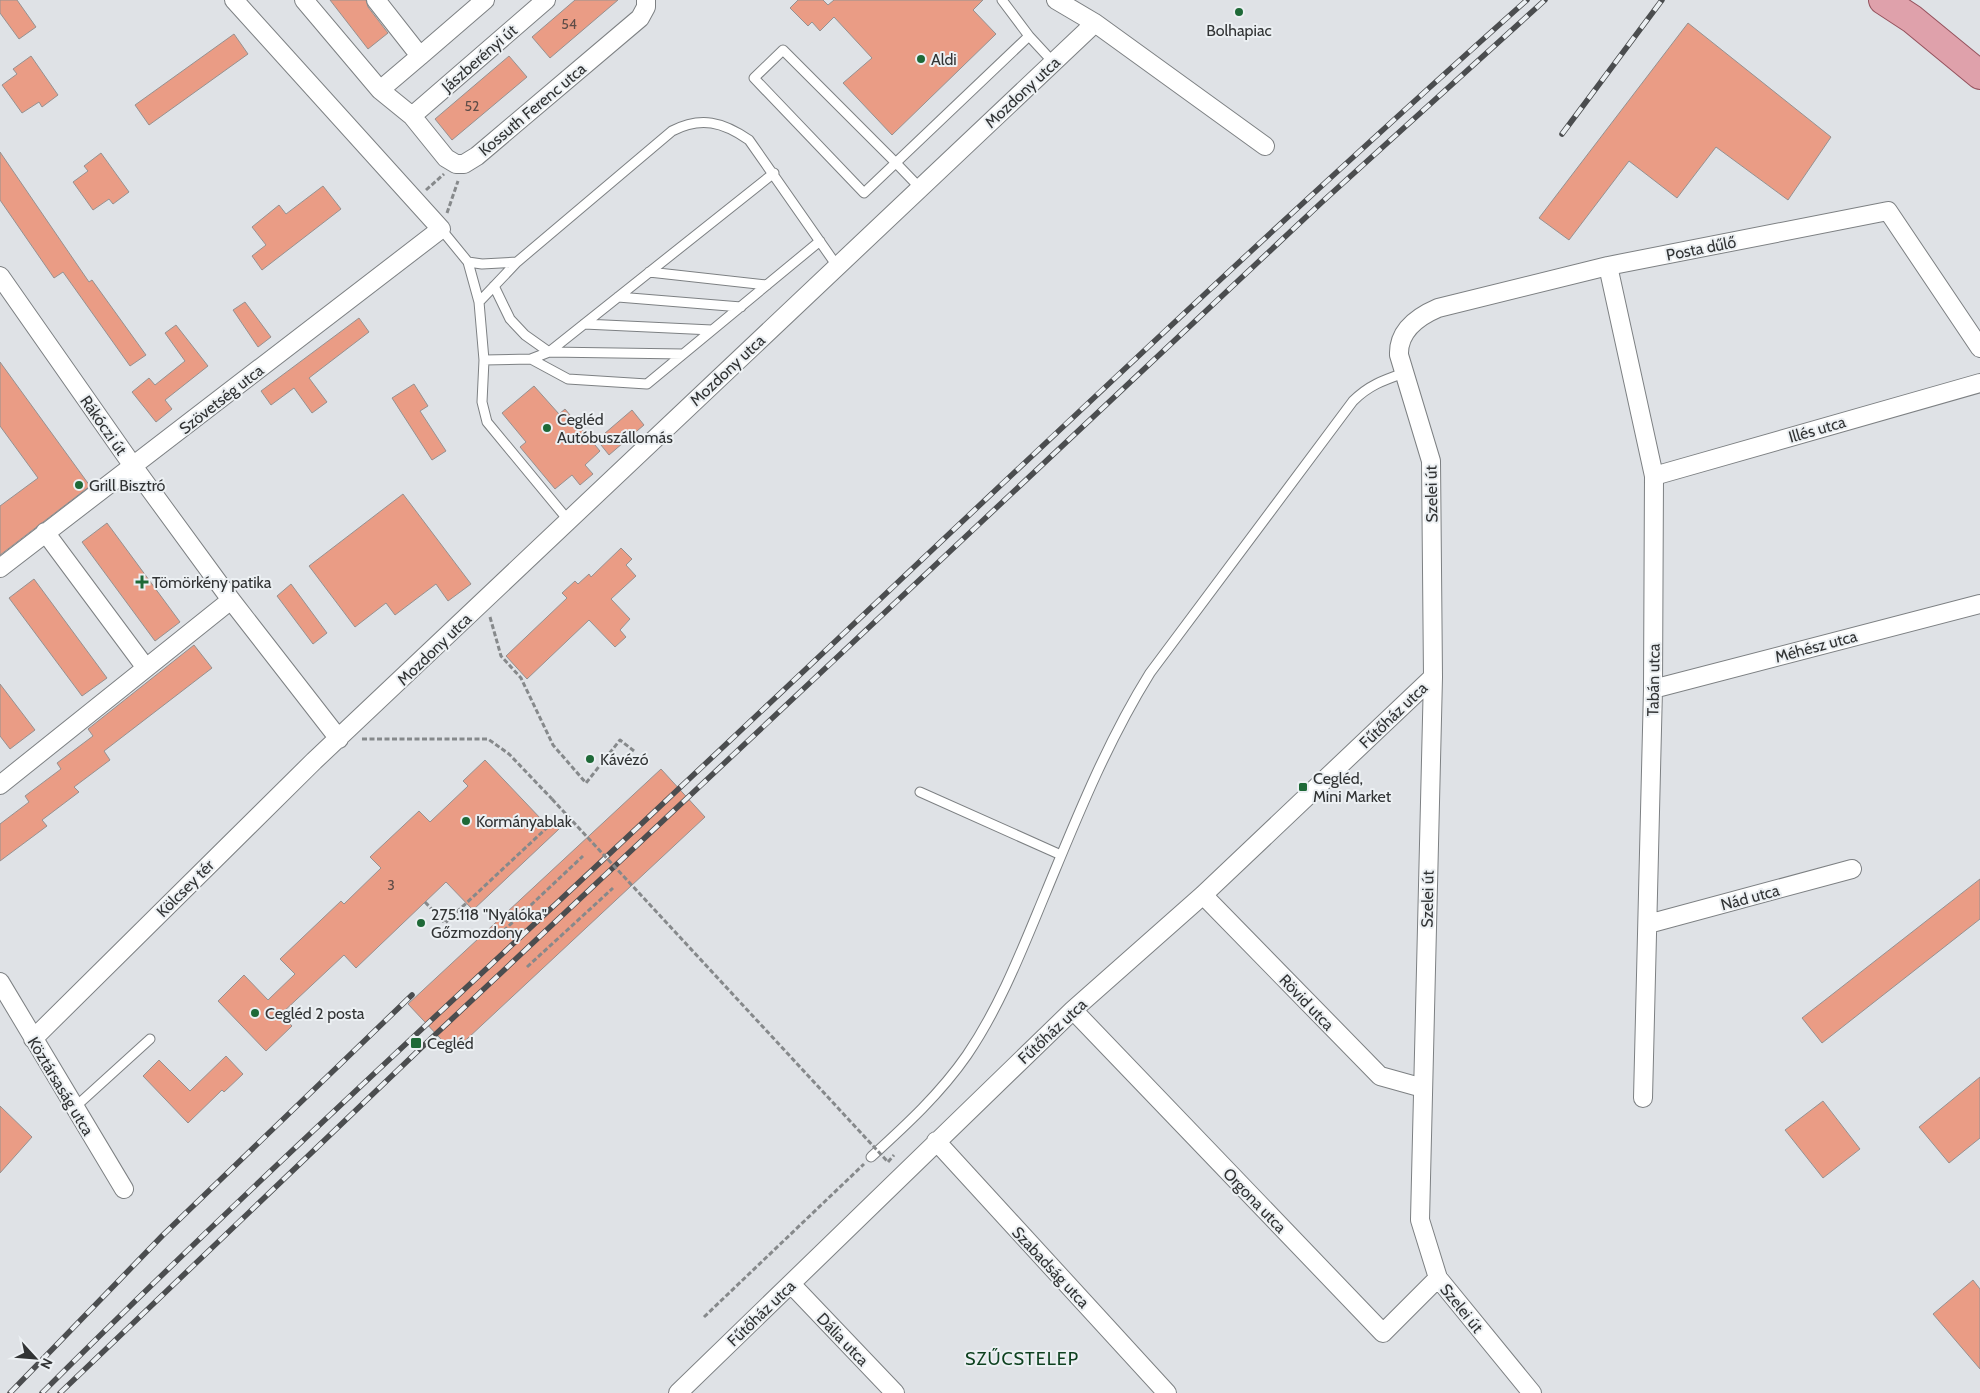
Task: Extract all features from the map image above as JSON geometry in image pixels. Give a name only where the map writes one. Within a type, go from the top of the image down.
[{"type":"main road","points":[[1883,0],[1912,19],[1980,75]]},
{"type":"street","points":[[235,0],[441,229]]},
{"type":"street","points":[[304,0],[380,90],[412,116],[446,158],[460,164]]},
{"type":"street","points":[[376,0],[420,56]]},
{"type":"street","points":[[380,90],[485,0]]},
{"type":"street","name":"Jászberényi út","points":[[412,116],[546,0]]},
{"type":"street","name":"Kossuth Ferenc utca","points":[[460,164],[477,156],[640,18],[646,8],[646,0]]},
{"type":"street","points":[[1056,0],[1095,23],[1265,146]]},
{"type":"street","name":"Mozdony utca","points":[[339,739],[568,520],[1095,23]]},
{"type":"street","name":"Posta dűlő","points":[[1404,373],[1399,344],[1405,331],[1426,313],[1438,308],[1608,266],[1888,212],[1980,348]]},
{"type":"street","name":"Szövetség utca","points":[[0,568],[441,229]]},
{"type":"street","name":"Tabán utca","points":[[1608,266],[1654,476],[1653,689],[1644,1098]]},
{"type":"street","name":"Rákóczi út","points":[[0,276],[133,466],[231,600],[339,739]]},
{"type":"street","name":"Szelei út","points":[[1404,373],[1431,461],[1433,677],[1420,1220],[1438,1278],[1532,1393]]},
{"type":"street","name":"Illés utca","points":[[1654,476],[1980,383]]},
{"type":"street","points":[[45,532],[146,668]]},
{"type":"street","points":[[0,784],[231,600]]},
{"type":"street","name":"Méhész utca","points":[[1653,689],[1980,604]]},
{"type":"street","name":"Fűtőház utca","points":[[678,1393],[792,1285],[936,1141],[1073,1010],[1202,896],[1433,677]]},
{"type":"street","name":"Kölcsey tér","points":[[32,1039],[179,892],[339,739]]},
{"type":"street","name":"Nád utca","points":[[1648,924],[1852,869]]},
{"type":"street","name":"Rövid utca","points":[[1202,896],[1380,1076],[1423,1088]]},
{"type":"street","name":"Köztársaság utca","points":[[0,982],[32,1039],[124,1189]]},
{"type":"street","name":"Orgona utca","points":[[1073,1010],[1382,1333],[1438,1278]]},
{"type":"street","name":"Szabadság utca","points":[[936,1141],[1167,1393]]},
{"type":"street","name":"Dália utca","points":[[792,1285],[895,1393]]},
{"type":"lane","points":[[1002,0],[1029,36],[1053,62]]},
{"type":"lane","points":[[920,188],[896,163],[783,50],[754,78],[864,193],[896,163],[1029,36]]},
{"type":"lane","points":[[479,302],[517,262],[672,131],[685,124],[701,122],[717,124],[734,130],[749,140],[774,173],[837,266]]},
{"type":"lane","points":[[484,360],[531,359],[549,352],[774,173]]},
{"type":"lane","points":[[441,229],[468,262],[479,302],[484,360],[482,402],[487,422],[568,520]]},
{"type":"lane","points":[[531,359],[568,379],[647,384],[820,241]]},
{"type":"lane","points":[[468,262],[482,264],[517,262]]},
{"type":"lane","points":[[649,272],[767,285]]},
{"type":"lane","points":[[494,286],[510,319],[525,335],[549,352],[683,354]]},
{"type":"lane","points":[[618,297],[740,307]]},
{"type":"lane","points":[[584,324],[712,330]]},
{"type":"lane","points":[[871,1156],[923,1108],[953,1073],[974,1042],[1020,955],[1111,740],[1137,695],[1165,653],[1353,401],[1365,389],[1376,382],[1404,373]]},
{"type":"lane","points":[[920,792],[1061,855]]},
{"type":"lane","points":[[74,1108],[150,1039]]},
{"type":"path","points":[[415,200],[460,164]]},
{"type":"path","points":[[441,229],[460,164]]},
{"type":"path","points":[[485,599],[500,656],[521,678],[553,745],[586,783],[620,740],[634,751]]},
{"type":"path","points":[[339,739],[488,739],[509,754],[552,798],[888,1162]]},
{"type":"path","points":[[425,902],[445,923],[553,822]]},
{"type":"path","points":[[498,936],[584,856]]},
{"type":"path","points":[[528,968],[613,888]]},
{"type":"path","points":[[704,1317],[871,1156]]},
{"type":"building","points":[[0,0],[17,0],[36,27],[19,39],[0,13]]},
{"type":"building","points":[[330,0],[366,0],[368,7],[388,33],[368,49]]},
{"type":"building","points":[[575,0],[618,0],[550,58],[532,37]]},
{"type":"building","name":"Aldi","points":[[798,0],[823,0],[828,5],[834,0],[983,0],[973,10],[996,34],[892,135],[843,83],[872,58],[834,17],[820,31],[812,22],[808,26],[790,8]]},
{"type":"building","points":[[1688,23],[1831,137],[1788,200],[1716,147],[1677,198],[1629,161],[1569,240],[1539,218]]},
{"type":"building","points":[[234,34],[248,54],[149,125],[135,105]]},
{"type":"building","points":[[31,56],[58,95],[42,107],[39,102],[22,113],[2,85],[17,74],[13,69]]},
{"type":"building","points":[[509,56],[527,77],[452,140],[435,119]]},
{"type":"building","points":[[0,152],[89,282],[92,280],[146,355],[130,366],[63,272],[54,278],[0,200]]},
{"type":"building","points":[[101,153],[129,192],[113,204],[109,199],[93,210],[73,182],[88,171],[84,166]]},
{"type":"building","points":[[323,186],[341,209],[262,270],[252,256],[266,245],[252,227],[279,205],[286,214]]},
{"type":"building","points":[[245,302],[271,337],[258,347],[233,310]]},
{"type":"building","points":[[359,318],[369,332],[309,378],[327,402],[312,413],[294,388],[271,405],[261,391]]},
{"type":"building","points":[[176,325],[208,366],[165,400],[172,409],[156,422],[132,392],[149,378],[155,385],[185,361],[165,333]]},
{"type":"building","points":[[0,362],[90,486],[0,555],[0,506],[38,478],[0,426]]},
{"type":"building","points":[[414,384],[428,406],[420,411],[446,451],[432,460],[392,398]]},
{"type":"building","name":"Cegléd Autóbuszállomás","points":[[534,386],[559,414],[565,409],[600,451],[585,465],[593,474],[580,485],[572,475],[555,489],[520,447],[526,442],[502,413]]},
{"type":"building","points":[[632,410],[644,425],[609,455],[597,440]]},
{"type":"building","points":[[403,494],[471,584],[448,601],[436,584],[395,615],[386,603],[355,627],[309,566]]},
{"type":"building","points":[[107,523],[180,622],[155,641],[82,542]]},
{"type":"building","points":[[621,548],[632,559],[626,565],[636,576],[611,599],[630,619],[620,630],[626,637],[615,647],[589,620],[527,679],[506,656],[567,598],[562,593],[575,581],[578,584],[589,574],[591,577]]},
{"type":"building","points":[[34,579],[107,678],[82,696],[9,598]]},
{"type":"building","points":[[291,584],[327,633],[313,644],[277,596]]},
{"type":"building","points":[[194,645],[212,668],[104,751],[110,760],[74,787],[79,792],[42,820],[47,826],[0,861],[0,824],[29,802],[25,796],[61,769],[57,763],[93,736],[88,729]]},
{"type":"building","points":[[0,684],[35,730],[10,749],[0,736]]},
{"type":"building","points":[[485,760],[542,820],[547,815],[559,829],[473,910],[446,882],[356,968],[344,955],[281,1014],[292,1026],[266,1051],[218,1001],[244,975],[268,1000],[295,974],[280,959],[341,901],[344,904],[381,868],[370,857],[419,811],[430,822],[468,786],[463,781]]},
{"type":"building","points":[[661,769],[705,817],[453,1052],[408,1004]]},
{"type":"building","points":[[1980,879],[1980,919],[1822,1043],[1802,1018]]},
{"type":"building","points":[[226,1056],[243,1074],[224,1092],[222,1090],[188,1123],[143,1076],[159,1060],[190,1091]]},
{"type":"building","points":[[1980,1077],[1980,1138],[1949,1163],[1919,1127]]},
{"type":"building","points":[[1823,1101],[1860,1149],[1823,1178],[1785,1130]]},
{"type":"building","points":[[0,1106],[32,1137],[0,1173]]},
{"type":"building","points":[[1973,1280],[1980,1289],[1980,1369],[1933,1314]]},
{"type":"railway","points":[[42,1393],[201,1237],[1105,387],[1315,192],[1527,0]]},
{"type":"railway","points":[[60,1393],[421,1048],[1321,203],[1545,0]]},
{"type":"railway","points":[[1562,134],[1662,0]]},
{"type":"railway","points":[[10,1393],[163,1235],[412,995]]},
{"type":"place","name":"Bolhapiac","points":[[1239,12]]},
{"type":"place","name":"Aldi","points":[[921,59]]},
{"type":"place","name":"Cegléd Autóbuszállomás","points":[[547,428]]},
{"type":"place","name":"Grill Bisztró","points":[[79,485]]},
{"type":"place","name":"Tömörkény patika","points":[[142,582]]},
{"type":"place","name":"Kávézó","points":[[590,759]]},
{"type":"place","name":"Cegléd, Mini Market","points":[[1303,787]]},
{"type":"place","name":"Kormányablak","points":[[466,821]]},
{"type":"place","name":"275.118 \"Nyalóka\" Gőzmozdony","points":[[421,923]]},
{"type":"place","name":"Cegléd 2 posta","points":[[255,1013]]},
{"type":"place","name":"Cegléd","points":[[416,1043]]},
{"type":"district","name":"SZŰCSTELEP","points":[[1022,1359]]}]
